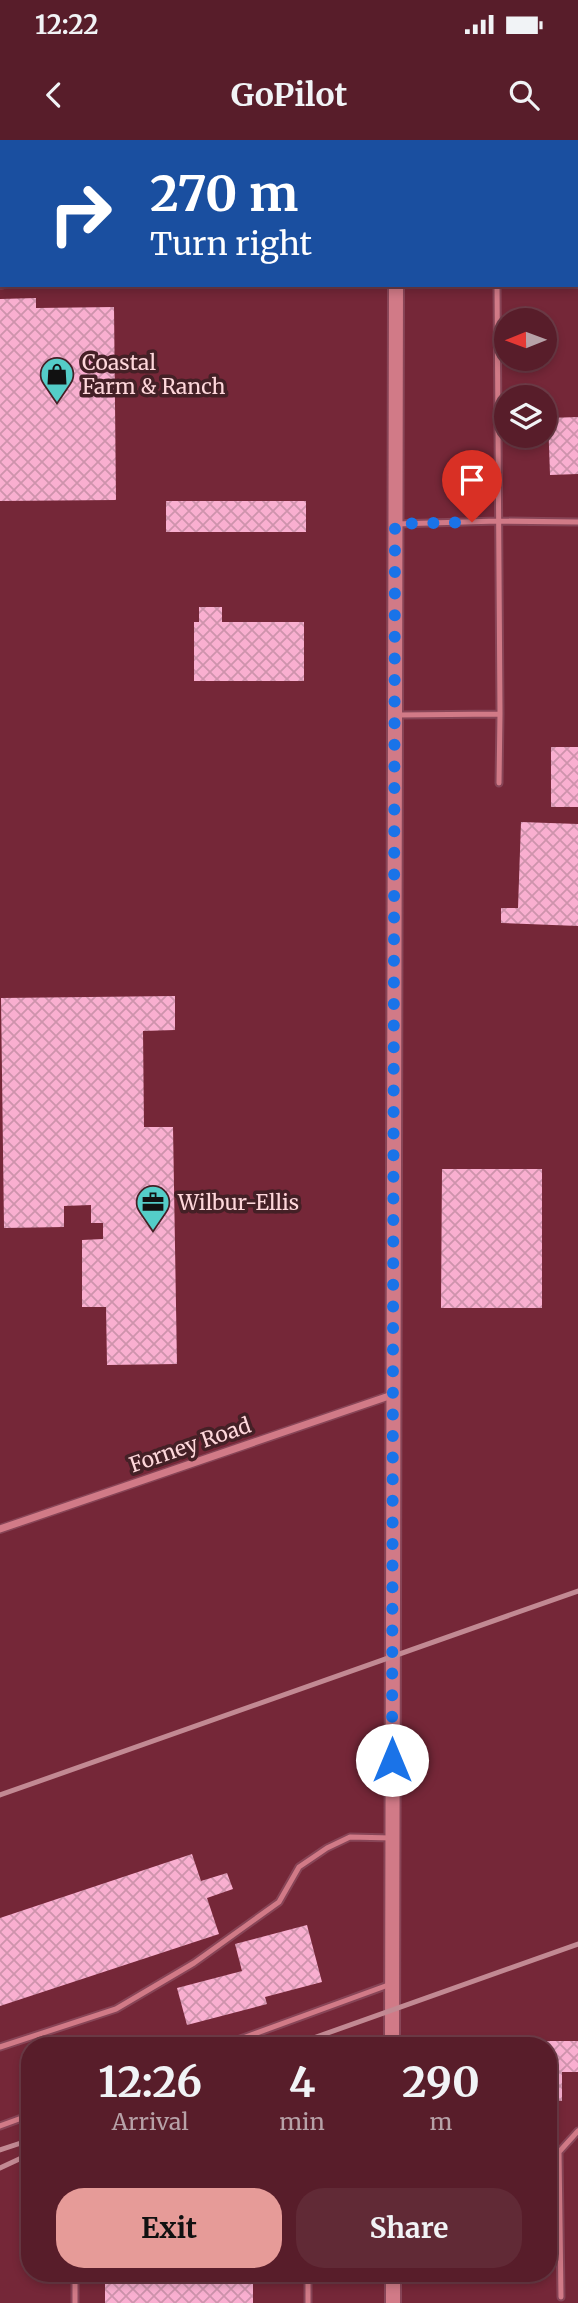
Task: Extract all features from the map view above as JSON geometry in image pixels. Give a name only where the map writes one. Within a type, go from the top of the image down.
[{"type":"main road","points":[[392,2037],[396,287]]},
{"type":"main road","points":[[393,2282],[393,2303]]},
{"type":"street","name":"Forney Road","points":[[0,1528],[392,1395]]},
{"type":"lane","points":[[497,287],[499,783]]},
{"type":"lane","points":[[395,524],[578,522]]},
{"type":"lane","points":[[394,715],[500,714]]},
{"type":"lane","points":[[31,2037],[116,2009],[194,1963],[279,1902],[299,1867],[327,1847],[350,1837],[392,1838]]},
{"type":"lane","points":[[246,2037],[391,1984]]},
{"type":"lane","points":[[0,2047],[21,2040]]},
{"type":"lane","points":[[0,2126],[21,2118]]},
{"type":"lane","points":[[561,2297],[559,2152],[578,2131]]},
{"type":"lane","points":[[75,2282],[75,2303]]},
{"type":"lane","points":[[308,2282],[308,2303]]},
{"type":"building","name":"Coastal Farm & Ranch","points":[[36,298],[36,308],[114,307],[116,500],[0,501],[0,299]]},
{"type":"building","points":[[578,417],[578,474],[550,475],[549,448],[557,448],[557,418]]},
{"type":"building","points":[[166,501],[306,501],[306,532],[166,532]]},
{"type":"building","points":[[199,607],[222,607],[222,622],[304,622],[304,681],[194,681],[194,622],[199,622]]},
{"type":"building","points":[[551,747],[578,747],[578,807],[551,807]]},
{"type":"building","points":[[521,822],[578,824],[578,926],[501,923],[501,908],[518,908]]},
{"type":"building","points":[[175,996],[175,1030],[143,1031],[144,1127],[173,1127],[177,1364],[107,1365],[106,1307],[82,1307],[82,1240],[103,1239],[103,1223],[91,1223],[91,1205],[64,1206],[64,1227],[4,1228],[1,998]]},
{"type":"building","points":[[442,1169],[542,1169],[542,1308],[441,1308]]},
{"type":"building","points":[[192,1854],[201,1881],[227,1873],[233,1889],[207,1898],[219,1934],[0,2006],[0,1918]]},
{"type":"building","points":[[307,1925],[322,1982],[265,1997],[267,2004],[187,2025],[177,1988],[242,1971],[235,1944]]},
{"type":"building","points":[[557,2041],[578,2041],[578,2072],[562,2072],[562,2101],[557,2101]]},
{"type":"building","points":[[105,2282],[253,2282],[253,2303],[105,2303]]},
{"type":"railway","points":[[0,1795],[578,1591]]},
{"type":"railway","points":[[316,2037],[578,1944]]},
{"type":"railway","points":[[0,2150],[21,2143]]},
{"type":"railway","points":[[0,2168],[21,2158]]},
{"type":"place","name":"Coastal Farm & Ranch","points":[[57,404]]},
{"type":"place","name":"Wilbur-Ellis","points":[[153,1232]]},
{"type":"route","points":[[392,1760],[395,524],[472,522]]}]
